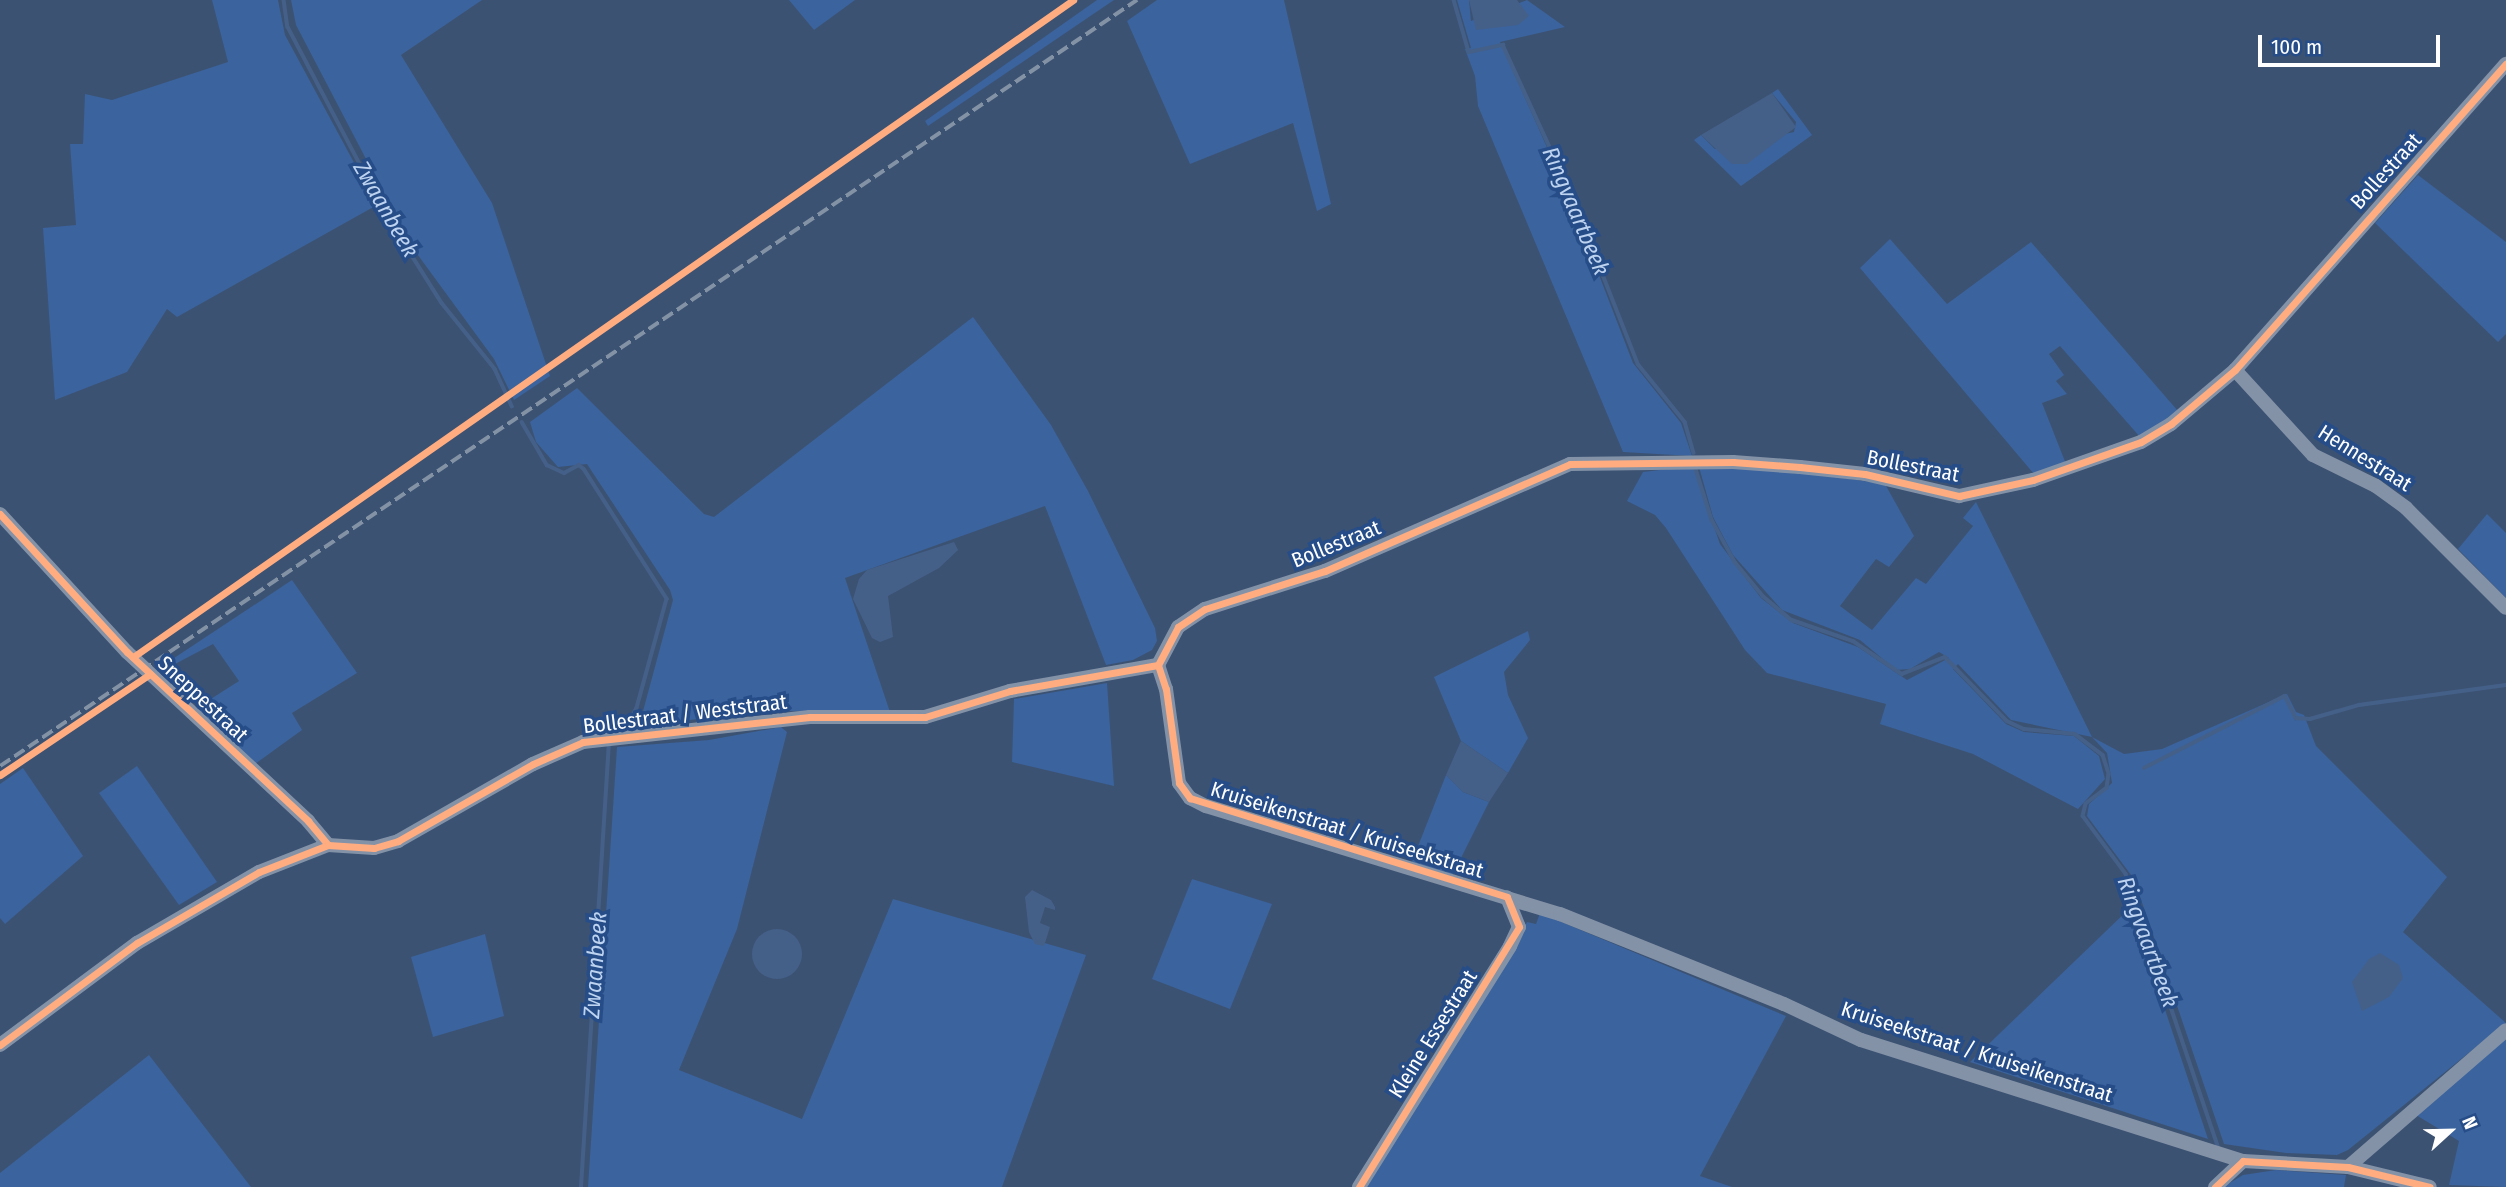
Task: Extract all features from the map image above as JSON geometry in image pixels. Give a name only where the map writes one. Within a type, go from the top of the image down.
[{"type":"street","name":"Bollestraat","points":[[1158,665],[1178,627],[1205,609],[1325,571],[1551,469],[1606,462],[1733,462],[1866,474],[1959,496],[1987,492],[2141,442],[2171,424],[2235,370],[2506,64]]},
{"type":"street","name":"Hennestraat","points":[[2235,370],[2312,455],[2376,486],[2406,508],[2506,608]]},
{"type":"street","name":"Sneppestraat","points":[[0,514],[127,652],[308,821],[328,845]]},
{"type":"street","name":"Bollestraat / Weststraat","points":[[0,1045],[195,906],[259,872],[328,845],[374,848],[398,841],[533,764],[583,742],[810,717],[925,717],[1010,691],[1158,665]]},
{"type":"street","name":"Kruiseikenstraat / Kruiseekstraat","points":[[1158,665],[1166,689],[1179,783],[1190,798],[1507,897]]},
{"type":"street","name":"Kruiseekstraat / Kruiseikenstraat","points":[[1507,897],[1640,944],[1861,1040],[2243,1161],[2348,1167],[2430,1187]]},
{"type":"street","name":"Kleine Essestraat","points":[[1359,1187],[1510,946],[1519,927],[1507,897]]},
{"type":"street","points":[[2348,1167],[2506,1030]]},
{"type":"street","points":[[2215,1187],[2243,1161]]},
{"type":"shaded area","points":[[212,0],[278,0],[285,35],[377,205],[177,317],[167,309],[127,372],[55,400],[43,228],[76,225],[70,144],[83,144],[85,94],[112,100],[228,62]]},
{"type":"shaded area","points":[[291,0],[482,0],[401,55],[492,203],[550,376],[514,400],[494,359],[412,247],[296,25]]},
{"type":"shaded area","points":[[789,0],[855,0],[814,30]]},
{"type":"shaded area","points":[[1097,0],[1114,0],[928,126],[925,121]]},
{"type":"shaded area","points":[[1157,0],[1284,0],[1331,204],[1317,211],[1293,123],[1190,164],[1127,21]]},
{"type":"shaded area","points":[[1457,0],[1469,0],[1471,21],[1527,0],[1565,27],[1500,42],[1567,192],[1633,363],[1681,423],[1692,456],[1623,452],[1478,106],[1475,76],[1465,49],[1471,48]]},
{"type":"shaded area","points":[[1469,0],[1517,0],[1529,16],[1518,25],[1476,30]]},
{"type":"shaded area","points":[[1778,89],[1812,135],[1741,186],[1694,140],[1701,135],[1715,149],[1794,132],[1796,122],[1772,93]]},
{"type":"shaded area","points":[[1772,93],[1796,127],[1747,164],[1732,164],[1701,135]]},
{"type":"shaded area","points":[[2418,175],[2506,242],[2506,334],[2498,342],[2375,223]]},
{"type":"shaded area","points":[[1890,239],[1947,304],[2031,242],[2178,411],[2140,437],[2060,346],[2049,354],[2064,375],[2056,381],[2067,394],[2042,403],[2066,464],[2034,474],[1860,268]]},
{"type":"shaded area","points":[[973,317],[1051,425],[1088,491],[1155,628],[1157,641],[1152,650],[1133,660],[1106,665],[1045,506],[845,578],[890,712],[767,711],[639,726],[673,600],[670,590],[587,464],[558,467],[536,442],[530,422],[577,388],[704,514],[714,517]]},
{"type":"shaded area","points":[[1693,466],[1720,544],[1761,598],[1793,623],[1858,647],[1907,680],[1949,658],[1939,652],[1910,669],[1896,670],[1860,640],[1782,610],[1733,555],[1713,517],[1699,467],[1787,470],[1885,484],[1914,536],[1889,567],[1876,559],[1840,606],[1872,630],[1916,578],[1926,584],[1973,526],[1963,518],[1976,502],[2092,737],[2011,720],[1958,664],[1953,669],[2006,724],[2024,732],[2074,736],[2099,756],[2105,779],[2078,809],[1973,754],[1880,724],[1886,704],[1767,673],[1745,650],[1666,528],[1655,515],[1627,501],[1643,472]]},
{"type":"shaded area","points":[[2487,514],[2506,533],[2506,598],[2458,549]]},
{"type":"shaded area","points":[[954,542],[958,550],[939,568],[888,596],[893,637],[880,642],[872,638],[853,599],[859,579],[867,570]]},
{"type":"shaded area","points":[[292,580],[357,673],[292,713],[302,730],[255,764],[195,709],[239,681],[213,644],[158,673],[156,670]]},
{"type":"shaded area","points":[[1528,631],[1530,640],[1504,672],[1508,695],[1528,738],[1508,773],[1461,741],[1434,677]]},
{"type":"shaded area","points":[[1107,683],[1114,786],[1012,762],[1014,699]]},
{"type":"shaded area","points":[[2287,694],[2296,712],[2304,715],[2316,746],[2447,877],[2403,932],[2506,1023],[2348,1150],[2337,1155],[2286,1153],[2224,1144],[2134,879],[2087,816],[2089,804],[2112,783],[2107,753],[2092,737],[2124,754],[2162,749]]},
{"type":"shaded area","points":[[781,727],[787,732],[737,929],[679,1070],[802,1119],[893,899],[1086,955],[1002,1187],[588,1187],[617,747],[709,740]]},
{"type":"shaded area","points":[[1461,741],[1508,773],[1489,802],[1463,792],[1446,775]]},
{"type":"shaded area","points":[[137,766],[217,882],[179,905],[99,793]]},
{"type":"shaded area","points":[[23,768],[83,856],[5,924],[0,918],[0,784]]},
{"type":"shaded area","points":[[1446,775],[1463,792],[1489,802],[1452,876],[1411,864]]},
{"type":"shaded area","points":[[1192,879],[1272,904],[1230,1009],[1152,979]]},
{"type":"shaded area","points":[[1032,890],[1051,900],[1055,907],[1055,910],[1045,907],[1040,923],[1050,927],[1044,946],[1035,944],[1029,932],[1025,897]]},
{"type":"shaded area","points":[[2131,907],[2208,1139],[1970,1062]]},
{"type":"shaded area","points":[[1540,913],[1786,1016],[1700,1176],[1732,1187],[1365,1187],[1500,973],[1527,922],[1536,924]]},
{"type":"shaded area","points":[[777,929],[794,937],[802,954],[794,971],[777,979],[760,971],[752,954],[760,937]]},
{"type":"shaded area","points":[[485,934],[504,1016],[433,1037],[411,957]]},
{"type":"shaded area","points":[[2380,953],[2399,965],[2403,978],[2389,997],[2362,1011],[2352,982],[2369,959]]},
{"type":"shaded area","points":[[2506,1037],[2506,1187],[2449,1185],[2459,1141],[2416,1115]]},
{"type":"shaded area","points":[[149,1055],[251,1187],[0,1187],[0,1173]]},
{"type":"shaded area","points":[[2276,1170],[2346,1175],[2344,1187],[2223,1187],[2243,1175]]},
{"type":"waterway","name":"Zwaanbeek","points":[[284,0],[288,27],[389,219],[442,303],[495,369],[512,406]]},
{"type":"waterway","name":"Ringvaartbeek","points":[[1454,0],[1469,52],[1503,45],[1570,191],[1638,364],[1685,422],[1694,453]]},
{"type":"waterway","name":"Zwaanbeek","points":[[522,422],[547,465],[564,473],[579,465],[584,469],[667,599],[637,708],[631,719],[608,728]]},
{"type":"waterway","name":"Ringvaartbeek","points":[[1696,469],[1712,520],[1735,562],[1763,596],[1792,620],[1853,641],[1902,674],[1945,657],[2007,721],[2024,729],[2075,734],[2103,755],[2109,774],[2107,788],[2086,804],[2083,816],[2126,874],[2219,1148]]},
{"type":"waterway","points":[[2144,768],[2285,696],[2296,718],[2310,719],[2359,705],[2506,685]]},
{"type":"waterway","name":"Zwaanbeek","points":[[581,1187],[609,743]]},
{"type":"railway","points":[[0,766],[1137,0]]},
{"type":"cycle path","points":[[133,657],[1073,0]]},
{"type":"cycle path","points":[[1158,665],[1178,627],[1205,609],[1325,571],[1570,464],[1733,462],[1800,467],[1865,474],[1959,496],[2033,480],[2141,442],[2171,424],[2235,370],[2506,64]]},
{"type":"cycle path","points":[[0,514],[127,652],[308,821],[328,845]]},
{"type":"cycle path","points":[[1158,665],[1166,689],[1179,783],[1190,798],[1507,897],[1519,927],[1359,1187]]},
{"type":"cycle path","points":[[0,1045],[137,943],[259,872],[328,845],[374,848],[398,841],[533,764],[583,742],[810,717],[925,717],[1010,691],[1158,665]]},
{"type":"cycle path","points":[[0,775],[150,674]]},
{"type":"cycle path","points":[[2215,1187],[2243,1161],[2348,1167],[2430,1187]]}]
